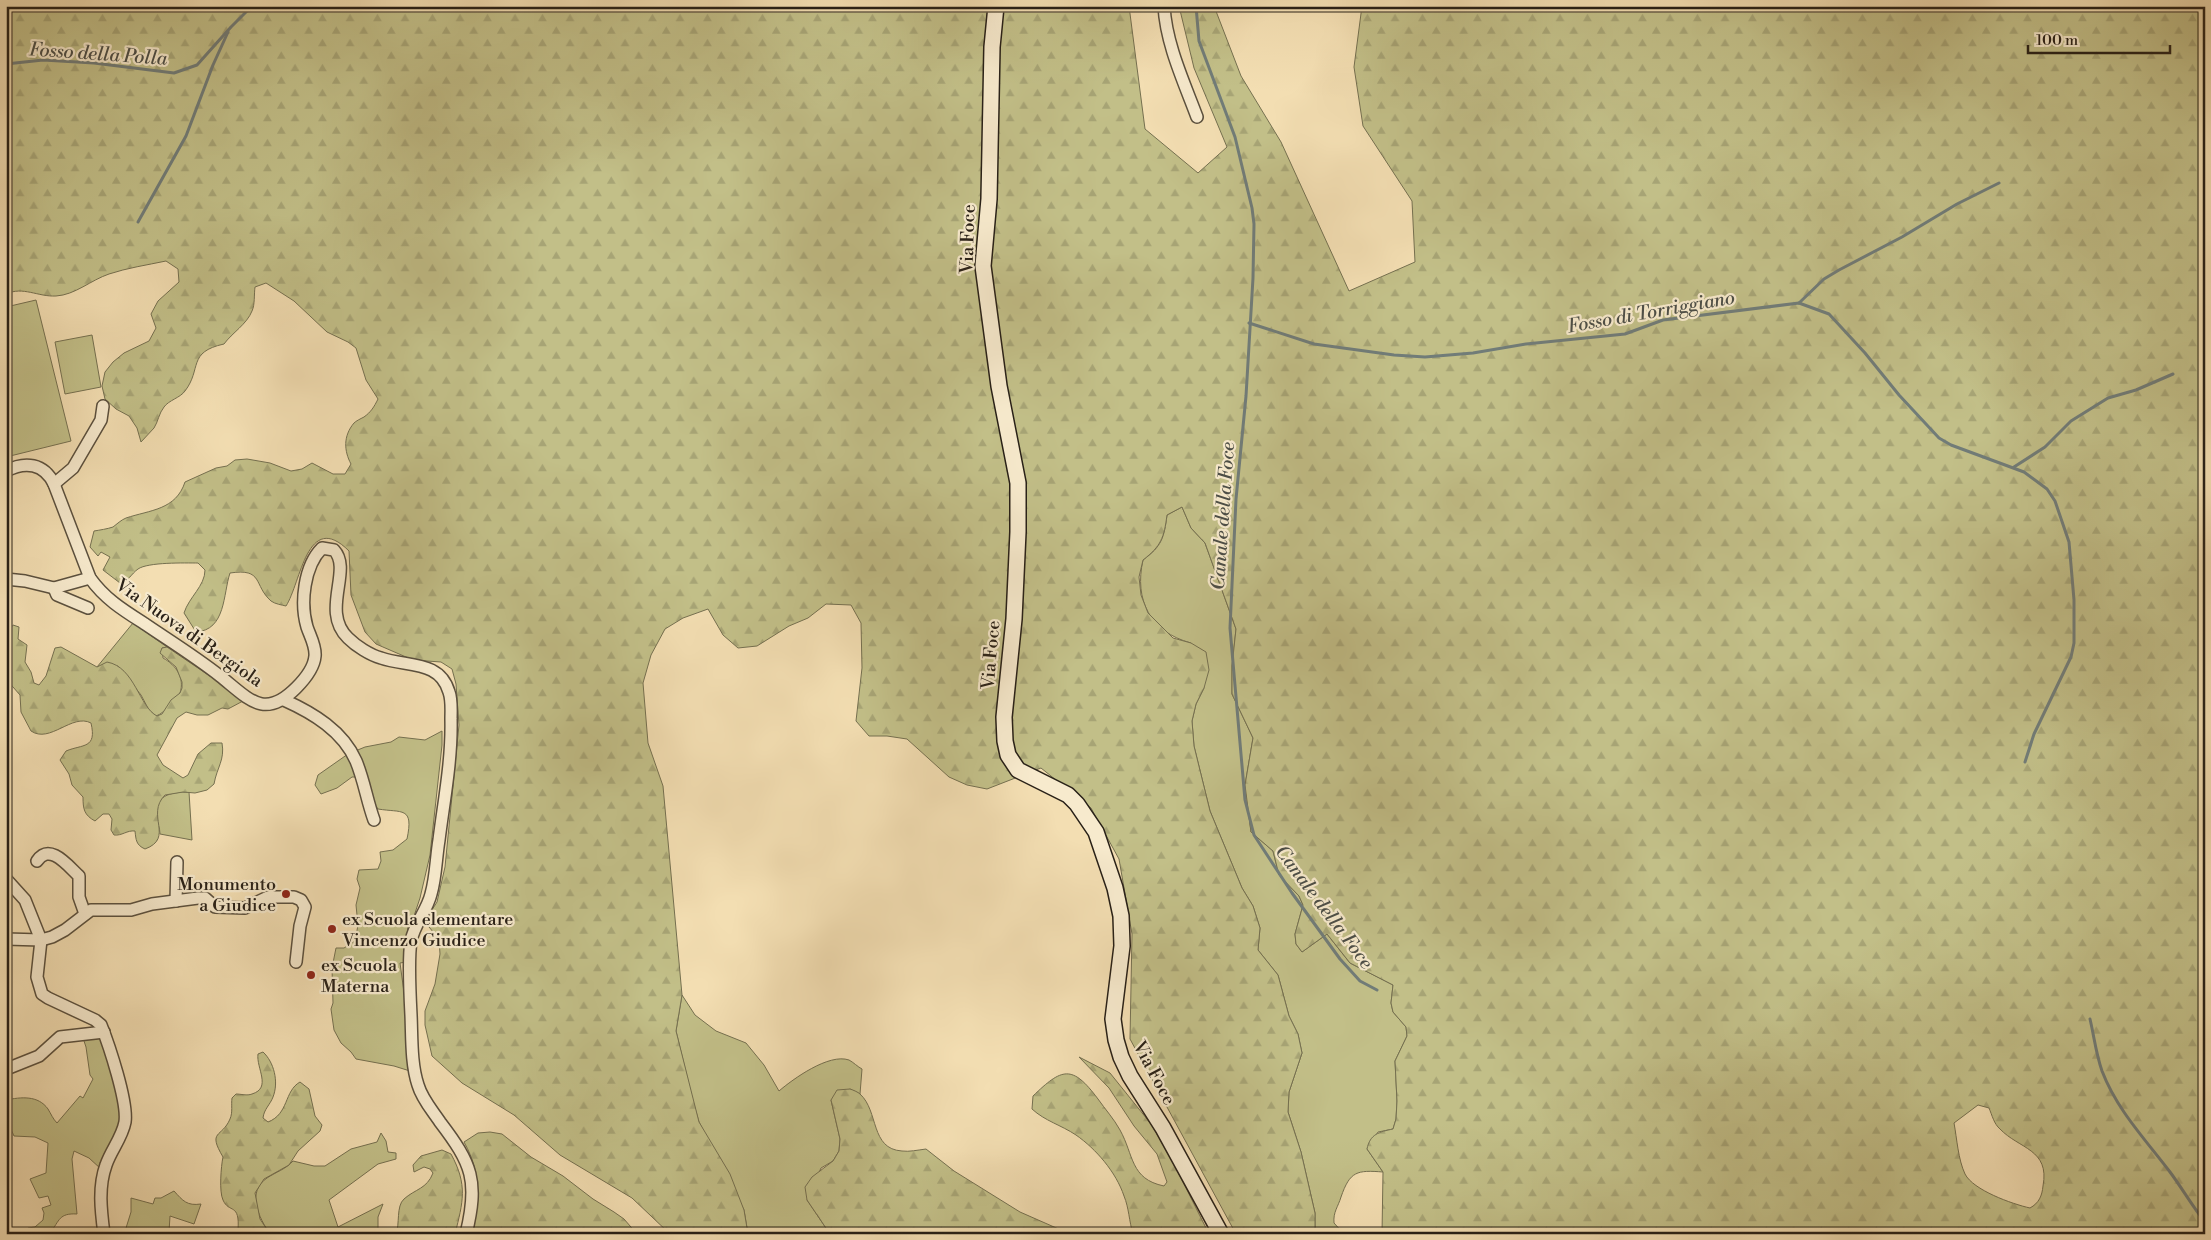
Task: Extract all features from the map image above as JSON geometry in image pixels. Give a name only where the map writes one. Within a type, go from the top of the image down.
[{"type":"main road","name":"Via Foce","points":[[996,6],[992,47],[989,199],[983,266],[999,386],[1018,483],[1014,619],[1004,717],[1005,741],[1008,755],[1018,770],[1068,795],[1077,804],[1096,832],[1115,888],[1121,916],[1122,946],[1113,1019],[1121,1057],[1221,1234]]},
{"type":"street","points":[[1164,6],[1164,18],[1174,54],[1197,118]]},
{"type":"street","points":[[54,484],[73,468],[101,420],[103,406]]},
{"type":"street","name":"Via Nuova di Bergiola","points":[[6,471],[21,465],[37,466],[50,476],[90,578],[111,602],[210,668],[252,700],[264,706],[284,700]]},
{"type":"street","points":[[374,820],[356,762],[349,749],[326,724],[304,709],[284,700],[303,681],[314,664],[316,654],[304,613],[304,598],[310,566],[316,554],[322,548],[334,550],[339,555],[341,563],[336,607],[337,619],[346,636],[379,658],[425,666],[436,670],[450,693],[451,735],[449,761],[431,895],[416,926],[411,942],[411,1013],[418,1085],[424,1100],[461,1149],[470,1171],[473,1193],[466,1234]]},
{"type":"street","points":[[6,579],[25,581],[54,588],[90,578]]},
{"type":"street","points":[[54,588],[56,595],[88,608]]},
{"type":"street","points":[[37,861],[41,855],[47,853],[54,854],[79,876],[79,898],[85,914]]},
{"type":"street","points":[[176,901],[177,862]]},
{"type":"street","points":[[6,879],[11,894],[25,900],[41,940],[37,977],[42,994],[95,1020],[101,1025],[122,1096],[125,1121],[106,1166],[102,1184],[104,1234]]},
{"type":"street","points":[[6,939],[41,940],[59,934],[90,910],[131,910],[152,904],[205,898],[215,907],[245,908],[268,897],[294,896],[301,900],[304,907],[296,962]]},
{"type":"street","points":[[6,1067],[9,1068],[39,1056],[60,1037],[104,1032]]},
{"type":"green space","points":[[6,6],[1129,6],[1145,129],[1198,173],[1227,147],[1194,68],[1179,6],[1214,6],[1241,76],[1281,142],[1349,291],[1415,262],[1412,201],[1363,126],[1354,67],[1362,6],[2205,6],[2205,1234],[1382,1234],[1383,1172],[1367,1149],[1370,1140],[1376,1134],[1393,1129],[1396,1119],[1397,1101],[1395,1061],[1407,1036],[1406,1027],[1393,1012],[1391,1003],[1393,985],[1350,963],[1327,934],[1302,952],[1296,944],[1295,934],[1303,905],[1299,896],[1279,875],[1273,851],[1251,832],[1245,785],[1253,738],[1232,694],[1232,666],[1236,629],[1205,543],[1191,528],[1182,507],[1167,515],[1161,541],[1143,560],[1139,577],[1141,595],[1148,613],[1173,638],[1191,643],[1206,652],[1209,670],[1204,688],[1196,704],[1192,721],[1194,746],[1210,811],[1242,888],[1253,906],[1260,928],[1258,950],[1278,975],[1289,1016],[1298,1034],[1302,1053],[1289,1092],[1288,1112],[1301,1152],[1315,1213],[1315,1234],[1236,1234],[1130,1039],[1132,934],[1119,859],[1091,808],[1041,768],[987,789],[967,785],[949,777],[907,739],[869,736],[856,721],[862,668],[861,623],[851,605],[826,604],[808,618],[789,626],[757,646],[738,648],[723,635],[708,609],[683,618],[665,629],[651,655],[643,683],[648,743],[663,786],[682,995],[676,1031],[699,1122],[730,1174],[744,1210],[748,1234],[670,1234],[632,1198],[560,1155],[514,1115],[462,1083],[432,1056],[425,1025],[425,1011],[435,984],[440,954],[439,939],[429,927],[430,913],[437,902],[445,867],[459,725],[456,684],[452,669],[441,662],[413,660],[376,644],[365,632],[351,595],[349,551],[335,540],[324,539],[315,544],[307,554],[286,606],[271,601],[265,595],[253,575],[241,572],[230,573],[222,610],[218,618],[206,630],[196,632],[184,613],[204,576],[205,570],[198,563],[150,565],[138,569],[126,581],[120,583],[103,570],[110,557],[101,552],[98,556],[90,547],[94,531],[113,527],[126,518],[169,504],[181,491],[185,482],[216,468],[227,466],[235,460],[247,459],[270,463],[291,471],[302,469],[312,463],[333,474],[345,474],[351,464],[346,449],[346,438],[350,428],[374,407],[378,399],[366,380],[356,348],[327,332],[294,301],[266,283],[255,287],[253,309],[250,316],[224,344],[212,347],[200,357],[185,391],[164,407],[154,428],[141,442],[137,428],[129,416],[116,409],[105,399],[102,386],[105,372],[113,362],[124,353],[149,341],[156,328],[151,314],[158,301],[179,282],[178,269],[166,261],[109,274],[63,295],[49,296],[25,291],[6,294]],"holes":[[[1978,1105],[1989,1108],[1998,1127],[2031,1151],[2042,1164],[2044,1174],[2042,1193],[2040,1199],[2030,1208],[2004,1200],[1984,1191],[1969,1180],[1965,1174],[1959,1155],[1954,1123]]]},
{"type":"green space","points":[[36,300],[71,441],[6,457],[6,307]]},
{"type":"green space","points":[[92,335],[101,387],[65,394],[55,342]]},
{"type":"green space","points":[[1182,507],[1191,528],[1205,543],[1236,629],[1232,666],[1232,694],[1253,738],[1245,785],[1251,832],[1273,851],[1279,875],[1299,896],[1303,905],[1295,934],[1296,944],[1302,952],[1327,934],[1350,963],[1393,985],[1391,1003],[1393,1012],[1406,1027],[1407,1036],[1395,1061],[1397,1101],[1396,1119],[1393,1129],[1378,1132],[1367,1149],[1383,1172],[1367,1171],[1356,1174],[1351,1177],[1344,1188],[1334,1216],[1334,1223],[1344,1234],[1315,1234],[1315,1213],[1301,1152],[1288,1112],[1289,1092],[1302,1053],[1298,1034],[1289,1016],[1278,975],[1258,950],[1260,928],[1253,906],[1242,888],[1210,811],[1194,746],[1192,721],[1196,704],[1204,688],[1191,643],[1165,631],[1155,622],[1143,601],[1141,575],[1143,560],[1161,541],[1167,515]]},
{"type":"green space","points":[[133,623],[167,647],[162,648],[163,658],[172,664],[180,677],[180,693],[166,709],[156,716],[149,710],[141,695],[118,666],[97,667]]},
{"type":"green space","points":[[13,625],[19,627],[18,639],[27,645],[25,662],[31,672],[34,683],[39,685],[46,676],[55,648],[61,647],[97,667],[107,662],[116,665],[124,671],[151,711],[157,716],[162,714],[182,688],[182,682],[176,667],[160,653],[162,648],[167,647],[226,687],[243,701],[228,709],[222,708],[208,715],[186,712],[177,718],[157,755],[163,765],[183,778],[188,775],[198,754],[211,743],[222,743],[222,759],[214,784],[207,790],[195,793],[183,792],[165,795],[158,810],[159,832],[158,839],[154,844],[145,849],[140,846],[137,842],[135,831],[114,835],[111,830],[112,819],[109,814],[103,814],[95,821],[85,811],[83,797],[72,785],[69,774],[60,760],[66,751],[83,746],[90,741],[92,737],[91,723],[84,721],[76,722],[46,734],[38,734],[31,731],[21,712],[20,695],[6,679],[6,636]]},
{"type":"green space","points":[[442,731],[430,855],[420,898],[414,916],[408,923],[406,962],[400,963],[406,1007],[410,1071],[356,1059],[341,1043],[334,1030],[331,1009],[333,1003],[332,968],[336,948],[344,948],[355,941],[358,925],[356,905],[360,888],[357,879],[359,870],[378,869],[381,861],[380,852],[393,850],[407,839],[409,821],[404,813],[378,809],[372,801],[361,777],[352,777],[337,788],[321,794],[315,785],[318,775],[348,754],[365,747],[391,742],[399,737],[425,740]]},
{"type":"green space","points":[[189,792],[192,840],[160,834],[156,810],[158,804],[165,796],[170,794]]},
{"type":"green space","points":[[682,995],[695,1015],[716,1031],[746,1043],[764,1065],[779,1091],[812,1068],[832,1060],[849,1060],[862,1069],[860,1094],[850,1089],[831,1100],[840,1139],[839,1151],[833,1161],[821,1168],[807,1200],[830,1234],[748,1234],[744,1210],[699,1122],[693,1101],[676,1031]]},
{"type":"green space","points":[[102,1036],[121,1101],[119,1133],[101,1169],[89,1158],[74,1151],[72,1159],[77,1214],[63,1216],[50,1233],[30,1234],[28,1228],[35,1227],[43,1220],[44,1213],[42,1208],[51,1205],[48,1196],[39,1198],[30,1179],[46,1173],[48,1143],[35,1137],[14,1136],[6,1118],[6,1100],[29,1098],[39,1101],[44,1104],[57,1123],[80,1096],[83,1098],[93,1079],[90,1075],[83,1038]]},
{"type":"green space","points":[[263,1052],[273,1067],[276,1085],[273,1097],[263,1118],[268,1122],[280,1114],[291,1091],[300,1082],[309,1089],[315,1116],[322,1125],[320,1131],[298,1151],[289,1165],[264,1179],[255,1193],[260,1219],[270,1234],[234,1234],[238,1230],[237,1215],[223,1200],[221,1179],[223,1157],[218,1148],[216,1138],[230,1119],[232,1098],[236,1094],[252,1094],[261,1087],[262,1077],[258,1054]]},
{"type":"green space","points":[[1079,1057],[1110,1073],[1151,1124],[1171,1158],[1209,1234],[1133,1234],[1124,1196],[1111,1170],[1091,1147],[1076,1135],[1042,1117],[1032,1109],[1033,1096],[1043,1087],[1059,1075],[1074,1075],[1089,1088],[1115,1122],[1125,1139],[1134,1165],[1139,1172],[1153,1183],[1164,1186],[1167,1182],[1157,1154],[1134,1126],[1109,1088]]},
{"type":"green space","points":[[850,1089],[859,1093],[866,1101],[880,1137],[892,1149],[914,1151],[926,1149],[954,1171],[1020,1212],[1070,1234],[830,1234],[807,1200],[805,1187],[812,1177],[833,1161],[839,1151],[840,1139],[831,1100],[837,1090]]},
{"type":"green space","points":[[381,1133],[386,1141],[388,1152],[396,1153],[396,1159],[378,1164],[329,1200],[338,1227],[383,1204],[378,1217],[378,1234],[270,1234],[256,1205],[257,1190],[267,1178],[293,1161],[314,1166],[325,1166],[351,1149],[377,1142]]},
{"type":"green space","points":[[478,1133],[502,1134],[531,1157],[563,1176],[593,1199],[624,1219],[637,1234],[468,1234],[476,1198],[476,1176],[470,1154],[464,1142]]},
{"type":"green space","points":[[442,1150],[451,1154],[462,1184],[462,1203],[455,1234],[396,1234],[402,1202],[424,1186],[433,1173],[430,1169],[424,1167],[414,1172],[413,1165],[421,1156]]},
{"type":"green space","points":[[174,1191],[186,1202],[201,1204],[194,1224],[170,1216],[169,1232],[173,1234],[127,1234],[129,1229],[126,1228],[131,1212],[131,1198],[153,1204],[155,1198],[161,1198]]},
{"type":"waterway","name":"Fosso della Polla","points":[[6,64],[43,60],[94,63],[174,73],[197,65],[252,6]]},
{"type":"waterway","name":"Canale della Foce","points":[[1196,6],[1199,41],[1235,137],[1254,224],[1253,278],[1246,396],[1236,499],[1230,628],[1245,800],[1254,835],[1292,893],[1340,959],[1360,981],[1377,990]]},
{"type":"waterway","points":[[138,222],[186,136],[213,65],[228,32]]},
{"type":"waterway","name":"Fosso di Torriggiano","points":[[1799,303],[1824,279],[1902,237],[1957,204],[1999,183]]},
{"type":"waterway","points":[[1249,323],[1314,344],[1394,355],[1425,357],[1473,353],[1526,344],[1625,334],[1663,320],[1799,303],[1829,314],[1939,438],[1951,445],[2024,472],[2047,489],[2055,501],[2069,542],[2074,600],[2074,643],[2071,657],[2034,734],[2025,762]]},
{"type":"waterway","points":[[2014,467],[2045,447],[2071,421],[2108,398],[2136,390],[2173,374]]},
{"type":"waterway","points":[[2090,1019],[2100,1065],[2115,1099],[2205,1222]]},
{"type":"place","name":"Monumento a Giudice","points":[[286,894]]},
{"type":"place","name":"ex Scuola elementare Vincenzo Giudice","points":[[332,929]]},
{"type":"place","name":"ex Scuola Materna","points":[[311,975]]}]
